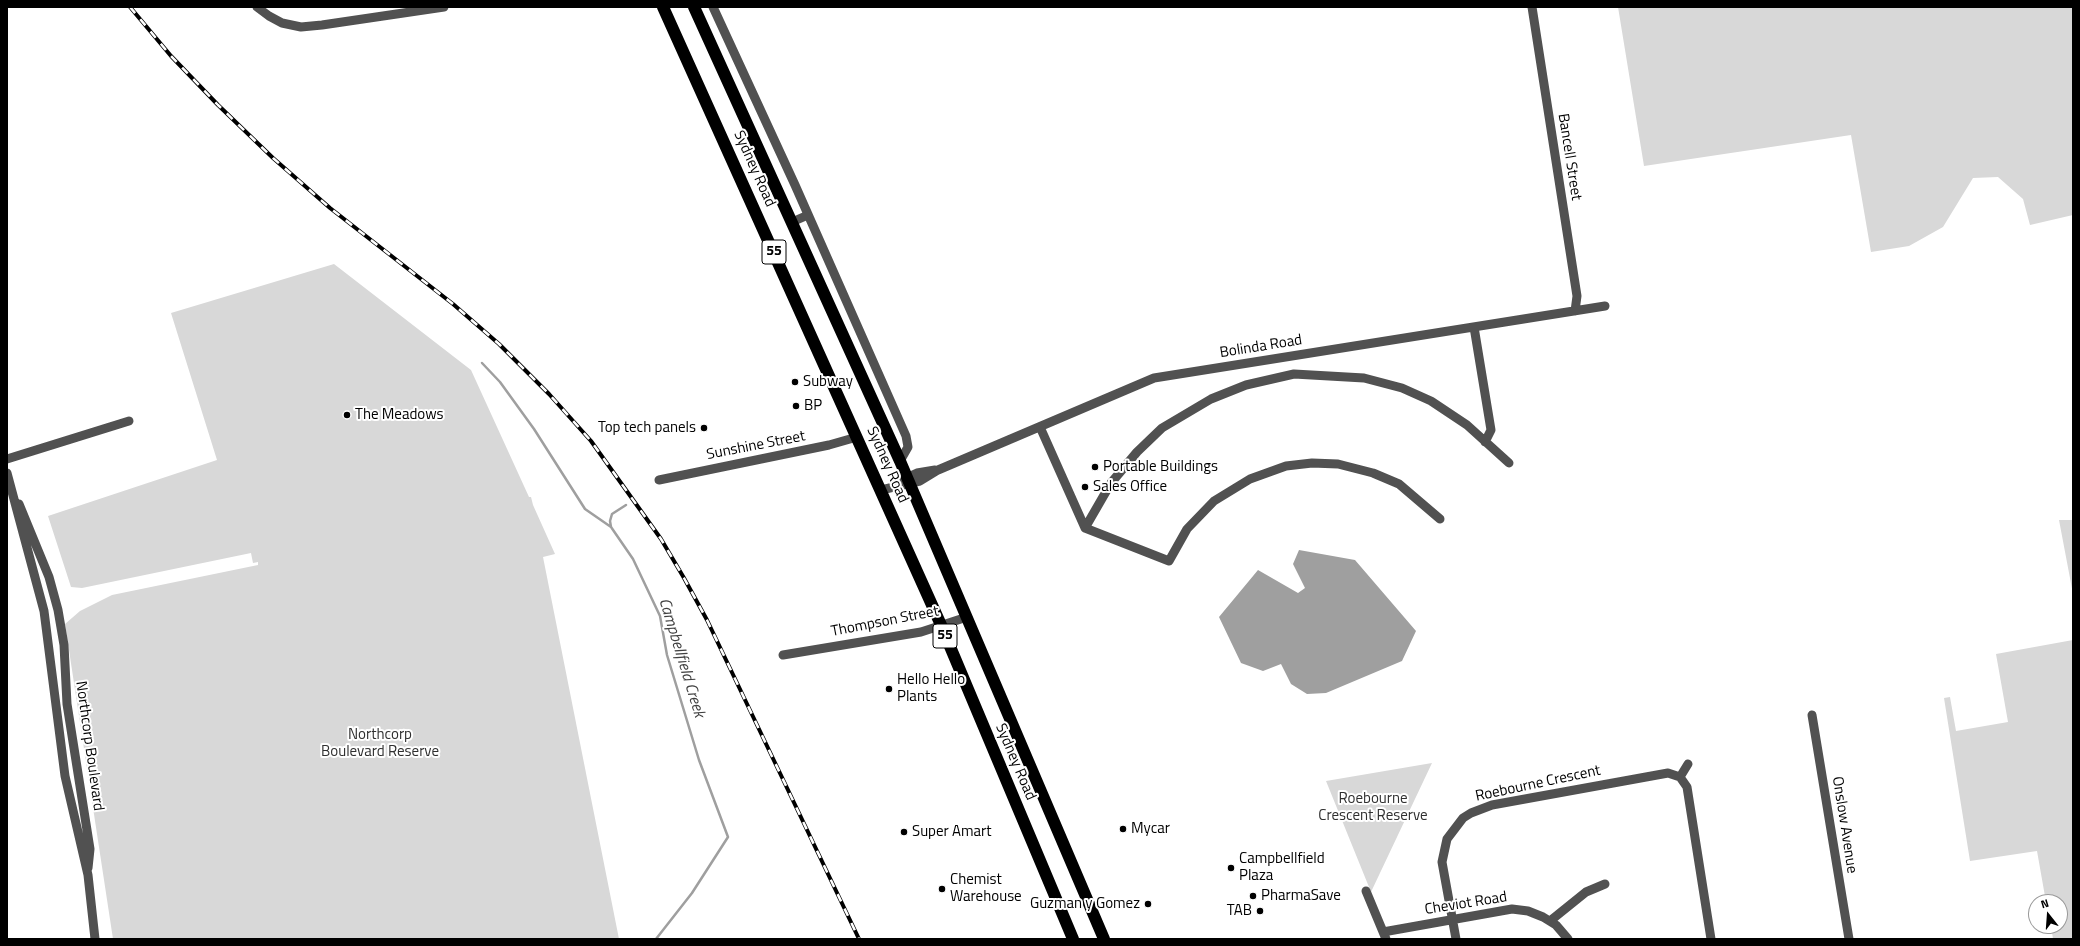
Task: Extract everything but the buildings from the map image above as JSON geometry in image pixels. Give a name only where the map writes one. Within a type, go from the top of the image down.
[{"type":"highway","name":"Sydney Road","points":[[663,7],[941,625],[1073,939]]},
{"type":"highway","name":"Sydney Road","points":[[694,7],[909,481],[1104,939]]},
{"type":"street","points":[[257,7],[282,23],[301,27],[444,7]]},
{"type":"street","name":"Sydney Road","points":[[713,7],[808,215],[906,436],[908,447],[900,461]]},
{"type":"street","name":"Bancell Street","points":[[1532,7],[1577,296],[1576,311]]},
{"type":"street","points":[[792,222],[808,215]]},
{"type":"street","name":"Bolinda Road","points":[[881,490],[938,470],[1154,378],[1605,306]]},
{"type":"street","points":[[1474,327],[1491,430],[1486,442]]},
{"type":"street","points":[[1085,528],[1111,483],[1137,452],[1162,428],[1212,399],[1246,385],[1294,374],[1364,378],[1402,388],[1431,401],[1467,425],[1509,463]]},
{"type":"street","points":[[7,459],[128,421]]},
{"type":"street","points":[[1040,427],[1085,528],[1169,561],[1187,529],[1214,501],[1250,479],[1286,466],[1312,462],[1338,464],[1379,476],[1398,484],[1440,519]]},
{"type":"street","name":"Sunshine Street","points":[[659,480],[829,445],[857,437]]},
{"type":"street","name":"Northcorp Boulevard","points":[[7,473],[44,611],[65,776],[88,875],[95,939]]},
{"type":"street","name":"Northcorp Boulevard","points":[[9,482],[35,541],[55,598],[64,645],[66,704],[90,849],[88,875]]},
{"type":"street","points":[[44,611],[46,605],[55,598]]},
{"type":"street","name":"Thompson Street","points":[[783,655],[921,632],[967,617]]},
{"type":"street","name":"Onslow Avenue","points":[[1812,715],[1848,939]]},
{"type":"street","points":[[1688,764],[1680,777],[1686,787],[1712,939]]},
{"type":"street","name":"Roebourne Crescent","points":[[1456,939],[1443,870],[1444,848],[1456,825],[1471,813],[1492,805],[1668,773],[1680,777]]},
{"type":"street","points":[[1550,921],[1586,892],[1605,884]]},
{"type":"street","points":[[1366,891],[1384,936]]},
{"type":"street","name":"Cheviot Road","points":[[1384,936],[1452,919],[1512,909],[1528,911],[1550,921],[1568,939]]},
{"type":"green space","points":[[1618,7],[2073,7],[2073,215],[2030,225],[2023,199],[1998,177],[1973,178],[1943,227],[1909,246],[1871,252],[1851,135],[1644,166]]},
{"type":"green space","name":"Northcorp Boulevard Reserve","points":[[334,264],[471,370],[529,497],[531,497],[533,505],[555,554],[543,557],[619,939],[113,939],[65,624],[80,611],[112,595],[258,565],[258,562],[253,563],[251,553],[82,588],[71,587],[48,516],[217,460],[171,313]]},
{"type":"green space","points":[[2059,520],[2073,520],[2073,594]]},
{"type":"green space","points":[[2073,640],[2073,939],[2053,939],[2052,934],[2068,934],[2068,894],[2045,894],[2037,851],[1970,861],[1944,698],[1950,697],[1956,731],[2008,722],[1996,654]]},
{"type":"green space","name":"Roebourne Crescent Reserve","points":[[1432,763],[1371,892],[1326,781]]},
{"type":"shaded area","points":[[1299,550],[1355,560],[1416,631],[1402,661],[1326,693],[1307,694],[1291,684],[1281,664],[1263,671],[1241,663],[1219,617],[1258,570],[1298,593],[1305,588],[1293,564]]},
{"type":"waterway","name":"Campbellfield Creek","points":[[482,363],[500,382],[534,429],[585,509],[611,527],[633,559],[660,616],[667,655],[699,760],[728,837],[692,893],[656,939]]},
{"type":"waterway","points":[[611,527],[610,521],[612,514],[626,505]]},
{"type":"railway","points":[[130,7],[171,56],[218,105],[273,158],[330,208],[453,304],[499,344],[549,394],[591,441],[661,539],[707,620],[859,939]]},
{"type":"place","name":"Subway","points":[[795,382]]},
{"type":"place","name":"BP","points":[[796,406]]},
{"type":"place","name":"The Meadows","points":[[347,415]]},
{"type":"place","name":"Top tech panels","points":[[704,428]]},
{"type":"place","name":"Portable Buildings","points":[[1095,467]]},
{"type":"place","name":"Sales Office","points":[[1085,487]]},
{"type":"place","name":"Hello Hello Plants","points":[[889,689]]},
{"type":"place","name":"Mycar","points":[[1123,829]]},
{"type":"place","name":"Super Amart","points":[[904,832]]},
{"type":"place","name":"Campbellfield Plaza","points":[[1231,868]]},
{"type":"place","name":"Chemist Warehouse","points":[[942,889]]},
{"type":"place","name":"PharmaSave","points":[[1253,896]]},
{"type":"place","name":"Guzman y Gomez","points":[[1148,904]]},
{"type":"place","name":"TAB","points":[[1260,911]]}]
